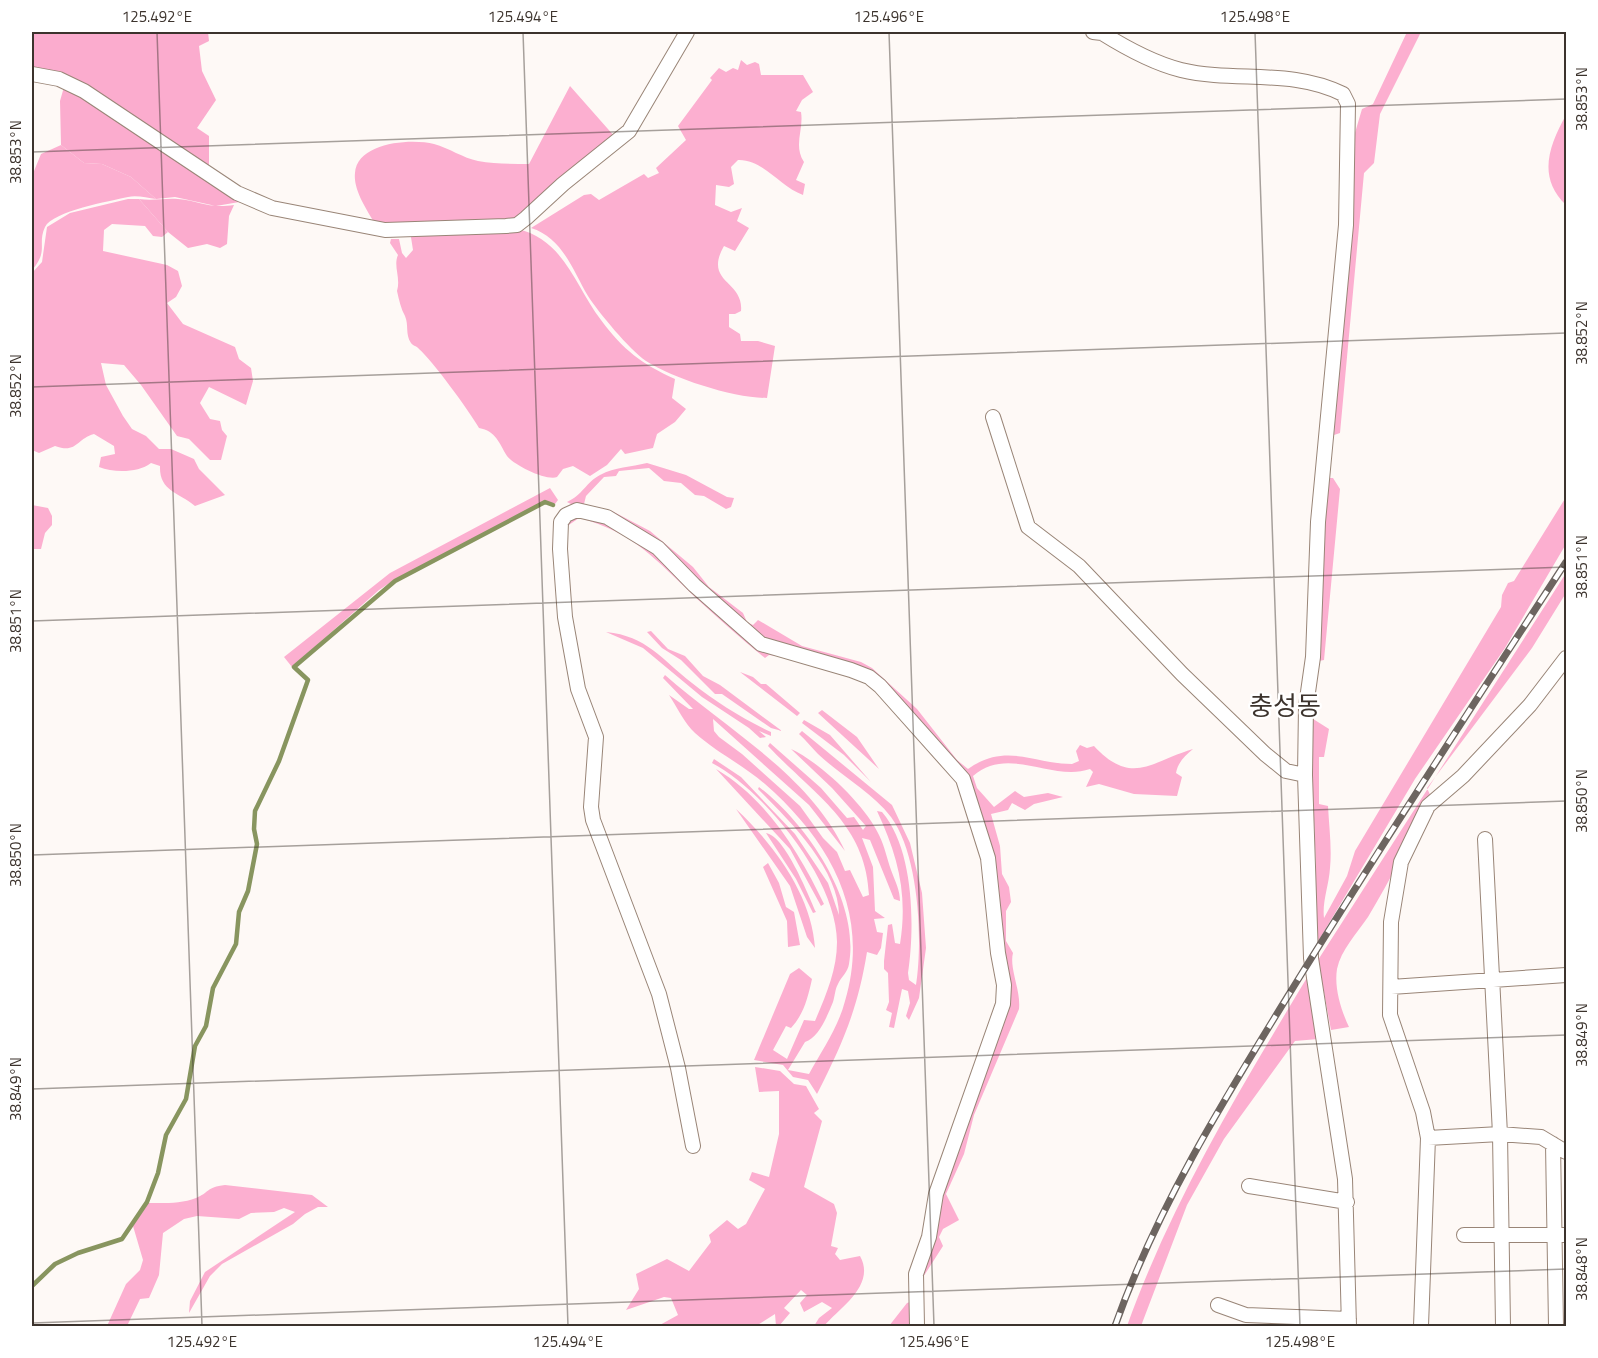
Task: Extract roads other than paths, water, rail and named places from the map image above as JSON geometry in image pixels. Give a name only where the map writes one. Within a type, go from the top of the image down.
[{"type":"street","points":[[32,74],[59,79],[84,91],[237,193],[272,207],[386,230],[507,226],[518,225],[563,184],[629,131],[687,32]]},
{"type":"street","points":[[1094,32],[1102,33],[1155,62],[1181,70],[1292,78],[1331,88],[1343,94],[1348,104],[1346,225],[1318,522],[1313,657],[1306,706],[1305,775],[1311,958],[1342,1151],[1347,1202],[1349,1323],[1246,1315],[1218,1305]]},
{"type":"street","points":[[993,417],[1028,527],[1079,566],[1182,674],[1264,754],[1286,771],[1305,775]]},
{"type":"street","points":[[693,1146],[678,1068],[659,994],[593,820],[591,807],[596,737],[579,689],[561,584],[561,522],[566,515],[577,510],[607,517],[658,548],[694,585],[761,644],[813,657],[869,677],[963,779],[988,858],[1004,985],[1003,1005],[936,1194],[929,1237],[916,1274],[917,1326]]},
{"type":"street","points":[[1421,1326],[1428,1138],[1423,1112],[1390,1015],[1391,922],[1395,889],[1401,862],[1428,806],[1463,776],[1515,721],[1566,658]]},
{"type":"street","points":[[1485,838],[1500,1134],[1503,1326]]},
{"type":"street","points":[[1390,987],[1566,975]]},
{"type":"street","points":[[1428,1138],[1500,1134],[1540,1137],[1566,1152]]},
{"type":"street","points":[[1552,1144],[1561,1235],[1556,1326]]},
{"type":"street","points":[[1249,1186],[1347,1202]]},
{"type":"street","points":[[1464,1235],[1561,1235]]},
{"type":"waterway","points":[[32,1286],[55,1264],[78,1253],[122,1239],[147,1202],[158,1173],[166,1135],[186,1099],[195,1046],[206,1026],[213,988],[236,944],[239,912],[248,891],[257,844],[254,829],[255,811],[279,761],[308,680],[294,667],[395,581],[545,502],[553,505]]},
{"type":"railway","points":[[1115,1326],[1133,1280],[1174,1191],[1222,1105],[1365,873],[1566,562]]},
{"type":"district","name":"충성동","points":[[1285,705]]}]
